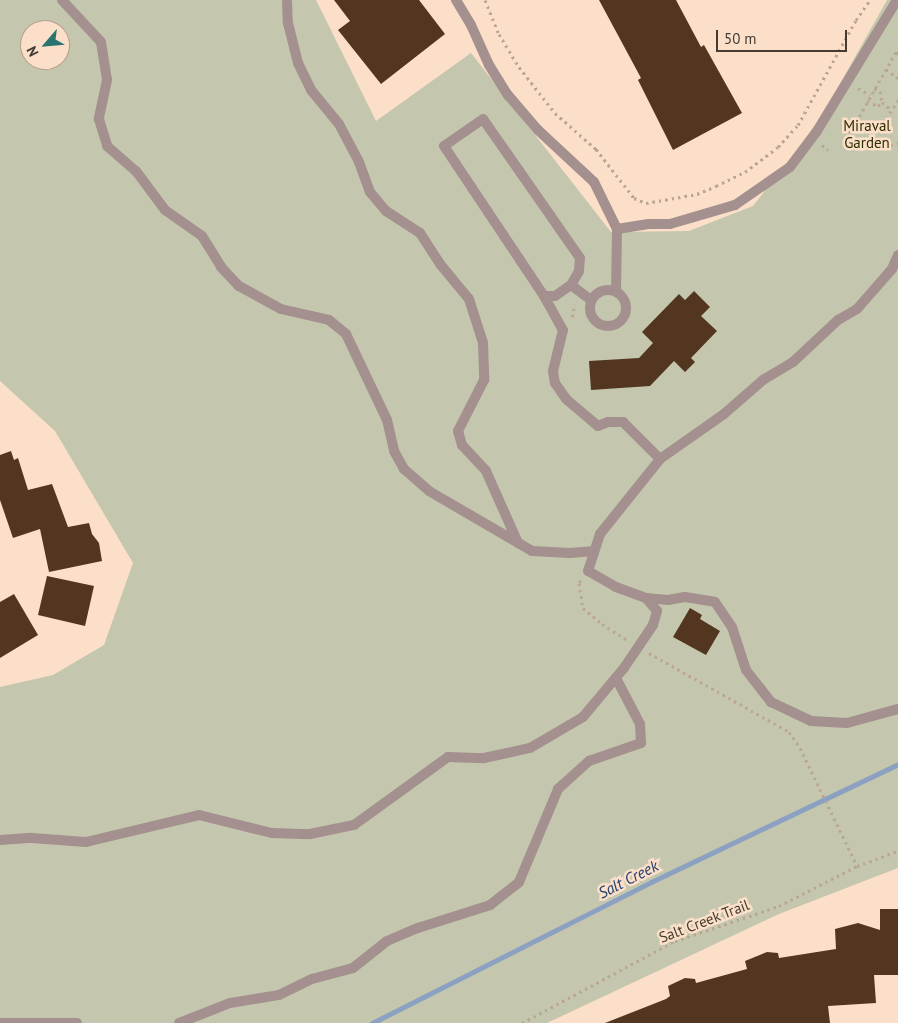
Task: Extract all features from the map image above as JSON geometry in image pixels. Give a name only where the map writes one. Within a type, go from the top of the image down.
[{"type":"street","points":[[62,0],[101,42],[107,80],[99,119],[106,146],[136,171],[165,210],[202,236],[221,266],[239,286],[281,309],[329,320],[346,334],[387,420],[394,451],[404,469],[429,491],[532,552],[570,554],[594,551]]},
{"type":"street","points":[[287,0],[288,23],[298,63],[311,90],[339,124],[359,162],[370,192],[386,211],[420,234],[440,264],[469,299],[483,343],[484,380],[458,431],[462,444],[486,471],[518,543]]},
{"type":"street","points":[[456,0],[471,24],[489,65],[508,95],[538,130],[594,182],[617,229],[616,291]]},
{"type":"street","points":[[617,229],[648,224],[670,224],[735,205],[790,167],[817,131],[897,0]]},
{"type":"street","points":[[544,296],[556,296],[572,285],[579,271],[580,258],[482,119],[444,146],[544,296],[563,330],[553,371],[555,383],[566,399],[598,426],[608,422],[623,422],[660,459]]},
{"type":"street","points":[[898,255],[892,269],[857,309],[838,320],[793,362],[763,380],[724,414],[660,459],[600,534],[588,572],[616,587],[646,598],[668,600],[685,597],[715,602],[732,627],[746,670],[771,702],[811,721],[847,723],[898,709]]},
{"type":"street","points":[[572,285],[591,300]]},
{"type":"street","points":[[602,290],[616,291],[626,301],[627,308],[621,321],[615,325],[608,326],[595,320],[591,314],[591,300],[602,290]]},
{"type":"street","points":[[0,840],[32,838],[86,842],[199,815],[243,828],[272,833],[310,834],[354,825],[448,757],[484,758],[530,748],[583,717],[624,668],[653,625],[657,611],[646,598]]},
{"type":"street","points":[[179,1023],[230,1003],[279,995],[312,978],[353,968],[387,941],[418,928],[490,905],[498,899],[519,882],[558,789],[589,761],[641,743],[640,724],[616,678]]},
{"type":"street","points":[[0,1023],[77,1023]]},
{"type":"path","points":[[485,0],[499,34],[519,67],[555,113],[596,149],[634,198],[646,203],[697,194],[716,186],[745,172],[778,147],[798,125],[856,20],[870,0]]},
{"type":"path","points":[[898,54],[896,52],[874,88],[847,138],[863,148],[892,147],[898,143]]},
{"type":"path","points":[[886,69],[898,78]]},
{"type":"path","points":[[874,88],[880,91],[882,102],[890,109]]},
{"type":"path","points":[[874,130],[883,124],[890,109],[898,100]]},
{"type":"path","points":[[867,101],[878,106],[882,102]]},
{"type":"path","points":[[855,123],[874,130]]},
{"type":"path","points":[[874,130],[876,149]]},
{"type":"path","points":[[572,322],[571,312],[582,292]]},
{"type":"path","points":[[588,572],[578,583],[582,608],[602,624],[632,642]]},
{"type":"path","points":[[647,652],[789,732],[800,748],[857,866]]},
{"type":"path","name":"Salt Creek Trail","points":[[522,1023],[675,941],[779,906],[857,866],[898,851]]},
{"type":"green space","name":"Miraval Garden","points":[[0,0],[316,0],[376,121],[471,53],[611,232],[689,231],[753,206],[818,123],[887,0],[898,0],[898,868],[779,914],[547,1023],[0,1023],[0,687],[53,675],[104,645],[133,563],[55,431],[0,381]]},
{"type":"building","points":[[334,0],[419,0],[445,34],[381,84],[338,30],[350,21]]},
{"type":"building","points":[[599,0],[676,0],[701,47],[704,45],[742,113],[673,150],[638,80],[641,78]]},
{"type":"building","points":[[694,291],[710,307],[701,316],[717,331],[691,358],[695,362],[685,372],[674,361],[650,386],[591,390],[589,361],[639,358],[653,343],[642,332],[679,294],[685,300]]},
{"type":"building","points":[[11,451],[14,460],[18,458],[28,490],[52,484],[68,527],[89,523],[92,534],[99,543],[102,561],[49,572],[40,529],[13,538],[0,500],[0,455]]},
{"type":"building","points":[[47,576],[94,586],[85,626],[38,615]]},
{"type":"building","points":[[14,594],[38,635],[0,658],[0,602]]},
{"type":"building","points":[[690,608],[702,615],[700,619],[720,631],[706,655],[673,637]]},
{"type":"building","points":[[880,909],[898,909],[898,975],[874,975],[876,1003],[828,1006],[830,1023],[605,1023],[666,999],[670,996],[668,986],[685,978],[695,979],[696,983],[747,969],[745,961],[767,952],[778,953],[779,958],[836,949],[835,929],[858,923],[880,930]]},
{"type":"waterway","name":"Salt Creek","points":[[372,1023],[651,882],[898,764]]}]
